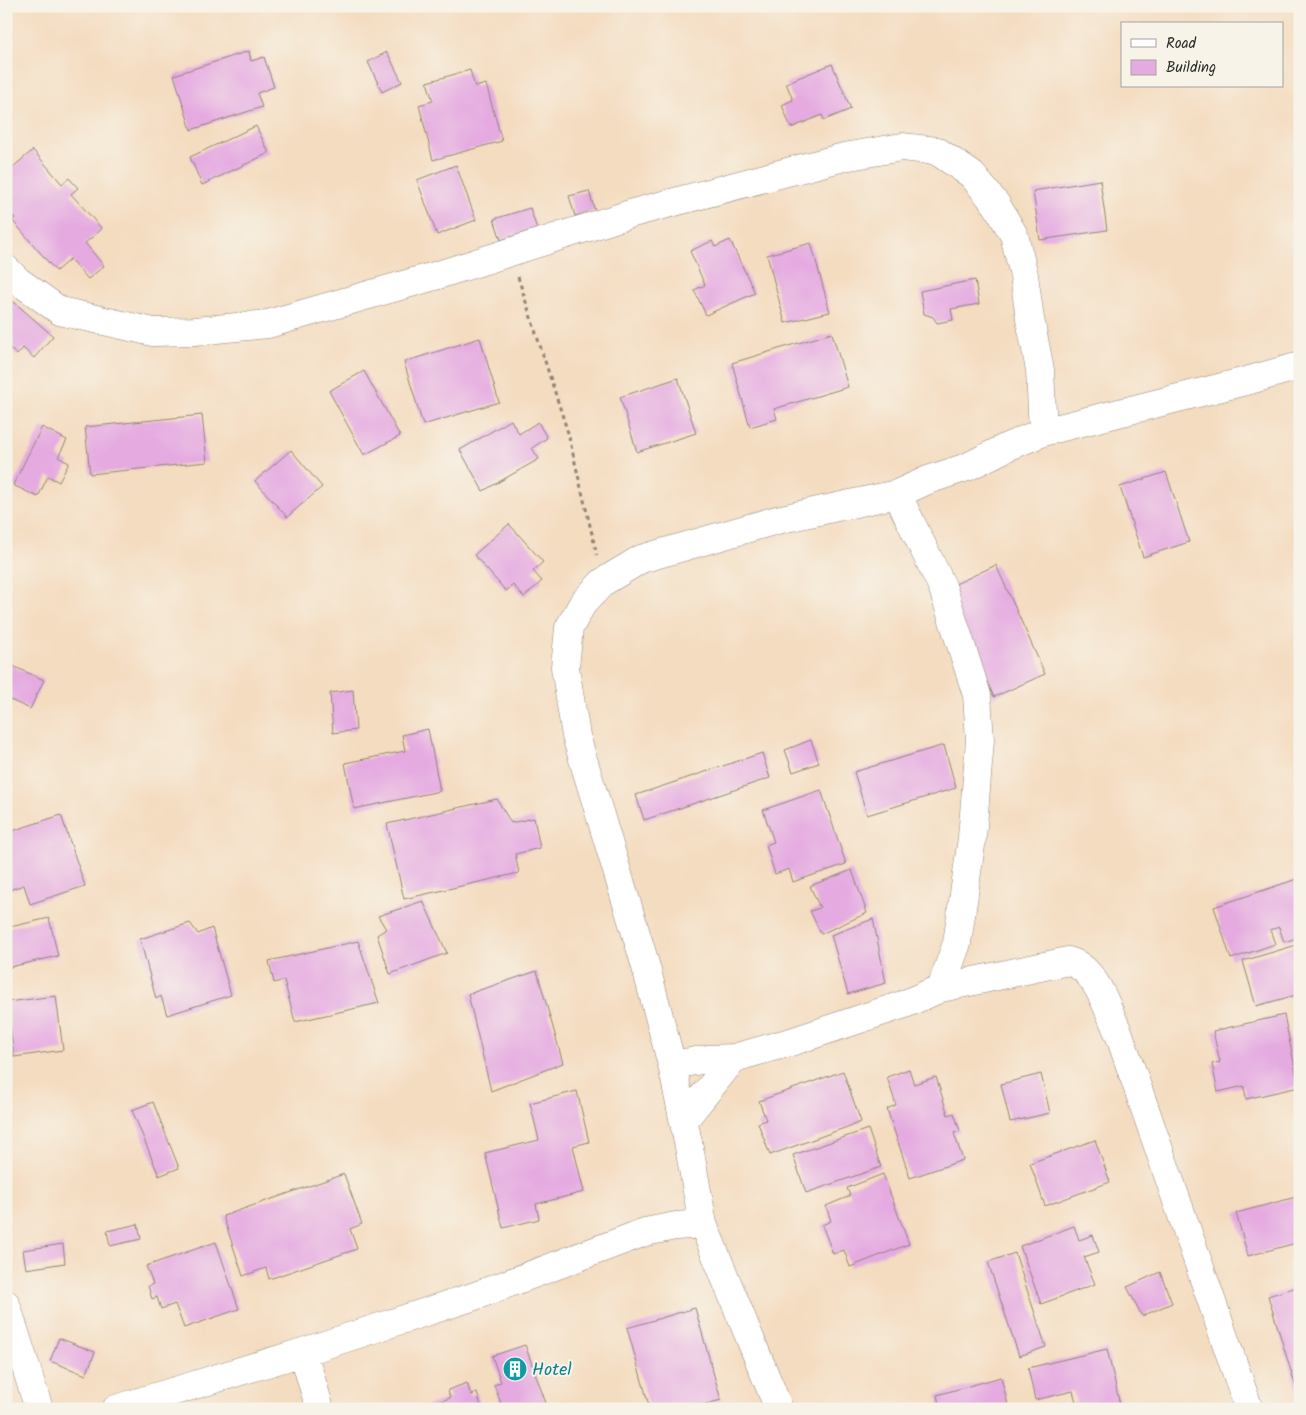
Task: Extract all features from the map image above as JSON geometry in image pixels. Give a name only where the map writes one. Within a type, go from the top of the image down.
[{"type":"street","points":[[6,269],[17,280],[60,311],[153,332],[195,331],[268,324],[438,275],[633,212],[844,157],[902,147],[937,151],[972,175],[996,204],[1014,234],[1024,276],[1040,370],[1043,432]]},
{"type":"street","points":[[779,1409],[703,1224],[672,1065],[644,960],[576,736],[565,667],[569,628],[584,603],[603,582],[641,559],[778,520],[897,494],[928,480],[967,467],[1006,447],[1043,432],[1300,366]]},
{"type":"street","points":[[897,494],[942,586],[977,695],[980,740],[972,838],[957,943],[941,988]]},
{"type":"street","points":[[672,1065],[708,1059],[734,1058],[794,1041],[905,1004],[941,988],[1068,961],[1074,962],[1095,981],[1119,1034],[1249,1409]]},
{"type":"street","points":[[684,1120],[734,1058]]},
{"type":"street","points":[[116,1409],[303,1352],[475,1296],[645,1232],[676,1226],[703,1224]]},
{"type":"street","points":[[6,1304],[39,1409]]},
{"type":"street","points":[[303,1352],[320,1409]]},
{"type":"path","points":[[510,252],[568,433],[603,582]]},
{"type":"building","points":[[249,51],[251,61],[264,57],[274,87],[257,93],[262,107],[191,130],[174,75]]},
{"type":"building","points":[[387,52],[402,82],[382,92],[368,62]]},
{"type":"building","points":[[832,64],[851,109],[824,120],[822,115],[791,128],[782,105],[793,100],[786,83]]},
{"type":"building","points":[[470,70],[475,87],[486,84],[502,141],[433,160],[419,105],[433,101],[427,82]]},
{"type":"building","points":[[256,126],[269,153],[202,185],[190,157]]},
{"type":"building","points":[[33,150],[62,184],[69,178],[78,188],[71,194],[102,229],[85,243],[104,266],[88,279],[70,259],[56,271],[12,220],[15,218],[6,208],[6,173]]},
{"type":"building","points":[[456,165],[476,220],[437,235],[417,180]]},
{"type":"building","points":[[1100,180],[1107,230],[1040,240],[1033,191]]},
{"type":"building","points":[[589,191],[595,211],[575,216],[569,196]]},
{"type":"building","points":[[530,208],[537,229],[501,240],[494,219]]},
{"type":"building","points":[[730,240],[755,293],[706,315],[694,290],[705,285],[690,251],[712,241],[715,247]]},
{"type":"building","points":[[811,243],[830,312],[785,323],[767,255]]},
{"type":"building","points":[[975,280],[979,304],[951,309],[953,320],[937,323],[933,317],[924,314],[920,291]]},
{"type":"building","points":[[6,295],[53,336],[34,358],[23,348],[17,355],[6,345]]},
{"type":"building","points":[[832,333],[848,387],[774,409],[777,419],[750,427],[732,363]]},
{"type":"building","points":[[480,338],[499,402],[423,425],[404,362]]},
{"type":"building","points":[[364,371],[400,436],[364,455],[329,391]]},
{"type":"building","points":[[678,378],[696,433],[637,452],[620,397]]},
{"type":"building","points":[[202,415],[207,462],[90,474],[85,427]]},
{"type":"building","points":[[511,420],[519,434],[538,422],[547,438],[532,448],[539,459],[483,491],[460,450]]},
{"type":"building","points":[[42,427],[67,440],[58,457],[69,463],[59,482],[48,476],[38,497],[13,485]]},
{"type":"building","points":[[291,450],[322,487],[287,517],[255,481]]},
{"type":"building","points":[[1166,472],[1189,542],[1143,557],[1120,487]]},
{"type":"building","points":[[509,524],[543,562],[533,571],[542,581],[524,597],[513,585],[506,591],[474,555]]},
{"type":"building","points":[[996,565],[1045,674],[994,697],[945,589]]},
{"type":"building","points":[[6,663],[44,680],[30,709],[6,698]]},
{"type":"building","points":[[353,690],[356,730],[333,733],[330,693]]},
{"type":"building","points":[[428,729],[440,791],[354,809],[345,763],[405,751],[402,735]]},
{"type":"building","points":[[811,740],[819,763],[793,772],[785,750]]},
{"type":"building","points":[[944,745],[956,788],[867,815],[854,772]]},
{"type":"building","points":[[762,753],[770,778],[644,820],[636,795]]},
{"type":"building","points":[[821,790],[846,864],[793,882],[789,869],[775,874],[766,845],[774,842],[763,810]]},
{"type":"building","points":[[497,799],[511,823],[534,818],[540,848],[515,854],[519,873],[404,899],[387,824]]},
{"type":"building","points":[[61,815],[85,886],[30,904],[24,885],[6,891],[6,851],[10,850],[6,833]]},
{"type":"building","points":[[852,870],[867,913],[821,934],[810,911],[820,908],[810,886]]},
{"type":"building","points":[[1300,878],[1300,937],[1284,942],[1279,927],[1270,930],[1275,944],[1231,959],[1214,907]]},
{"type":"building","points":[[423,901],[447,953],[390,974],[377,935],[386,929],[378,916]]},
{"type":"building","points":[[49,918],[58,956],[6,968],[6,928]]},
{"type":"building","points":[[873,919],[886,983],[848,994],[831,935]]},
{"type":"building","points":[[190,923],[198,934],[212,928],[231,995],[167,1015],[161,996],[156,999],[140,939]]},
{"type":"building","points":[[358,941],[379,1003],[295,1022],[284,980],[274,983],[269,961]]},
{"type":"building","points":[[1300,944],[1300,994],[1256,1006],[1243,961]]},
{"type":"building","points":[[537,971],[563,1063],[491,1091],[468,994]]},
{"type":"building","points":[[56,996],[63,1050],[14,1057],[7,1002]]},
{"type":"building","points":[[1284,1015],[1299,1087],[1246,1099],[1244,1086],[1218,1092],[1212,1064],[1220,1062],[1213,1031]]},
{"type":"building","points":[[909,1069],[914,1084],[936,1077],[948,1115],[954,1113],[960,1131],[954,1133],[963,1160],[910,1178],[887,1109],[896,1105],[887,1077]]},
{"type":"building","points":[[843,1071],[861,1122],[770,1155],[758,1123],[766,1120],[759,1101]]},
{"type":"building","points":[[1041,1074],[1050,1113],[1010,1122],[1001,1084]]},
{"type":"building","points":[[577,1091],[589,1142],[573,1146],[584,1192],[536,1204],[539,1219],[503,1228],[485,1153],[539,1140],[530,1103]]},
{"type":"building","points":[[153,1102],[179,1168],[159,1176],[132,1110]]},
{"type":"building","points":[[868,1129],[881,1167],[806,1193],[793,1155]]},
{"type":"building","points":[[1095,1140],[1110,1182],[1045,1206],[1030,1163]]},
{"type":"building","points":[[344,1174],[362,1224],[350,1229],[357,1249],[269,1279],[266,1268],[243,1276],[223,1216]]},
{"type":"building","points":[[883,1174],[909,1244],[850,1267],[844,1250],[833,1254],[822,1225],[831,1221],[826,1206],[850,1196],[847,1188]]},
{"type":"building","points":[[1300,1196],[1300,1242],[1248,1256],[1236,1213]]},
{"type":"building","points":[[138,1224],[141,1239],[110,1246],[107,1231]]},
{"type":"building","points":[[1074,1226],[1079,1240],[1093,1235],[1099,1252],[1084,1257],[1095,1284],[1041,1304],[1020,1246]]},
{"type":"building","points":[[216,1242],[239,1309],[184,1328],[175,1304],[161,1309],[157,1297],[152,1299],[148,1286],[153,1284],[146,1266]]},
{"type":"building","points":[[63,1244],[65,1263],[26,1269],[23,1250]]},
{"type":"building","points":[[1015,1253],[1046,1347],[1019,1356],[988,1262]]},
{"type":"building","points":[[1160,1272],[1172,1303],[1142,1316],[1127,1287]]},
{"type":"building","points":[[1300,1286],[1300,1393],[1298,1394],[1268,1296]]},
{"type":"building","points":[[695,1308],[721,1400],[688,1409],[650,1409],[627,1328]]},
{"type":"building","points":[[59,1338],[95,1352],[86,1375],[50,1361]]},
{"type":"building","name":"Hotel","points":[[525,1345],[548,1409],[503,1409],[494,1385],[501,1382],[492,1356]]},
{"type":"building","points":[[1107,1349],[1121,1409],[1052,1409],[1076,1402],[1073,1391],[1035,1400],[1028,1368]]},
{"type":"building","points":[[1001,1377],[1009,1409],[940,1409],[937,1395]]},
{"type":"building","points":[[467,1383],[471,1395],[477,1393],[482,1409],[424,1409],[423,1407],[450,1398],[448,1390]]},
{"type":"place","name":"Hotel","points":[[515,1369]]}]
